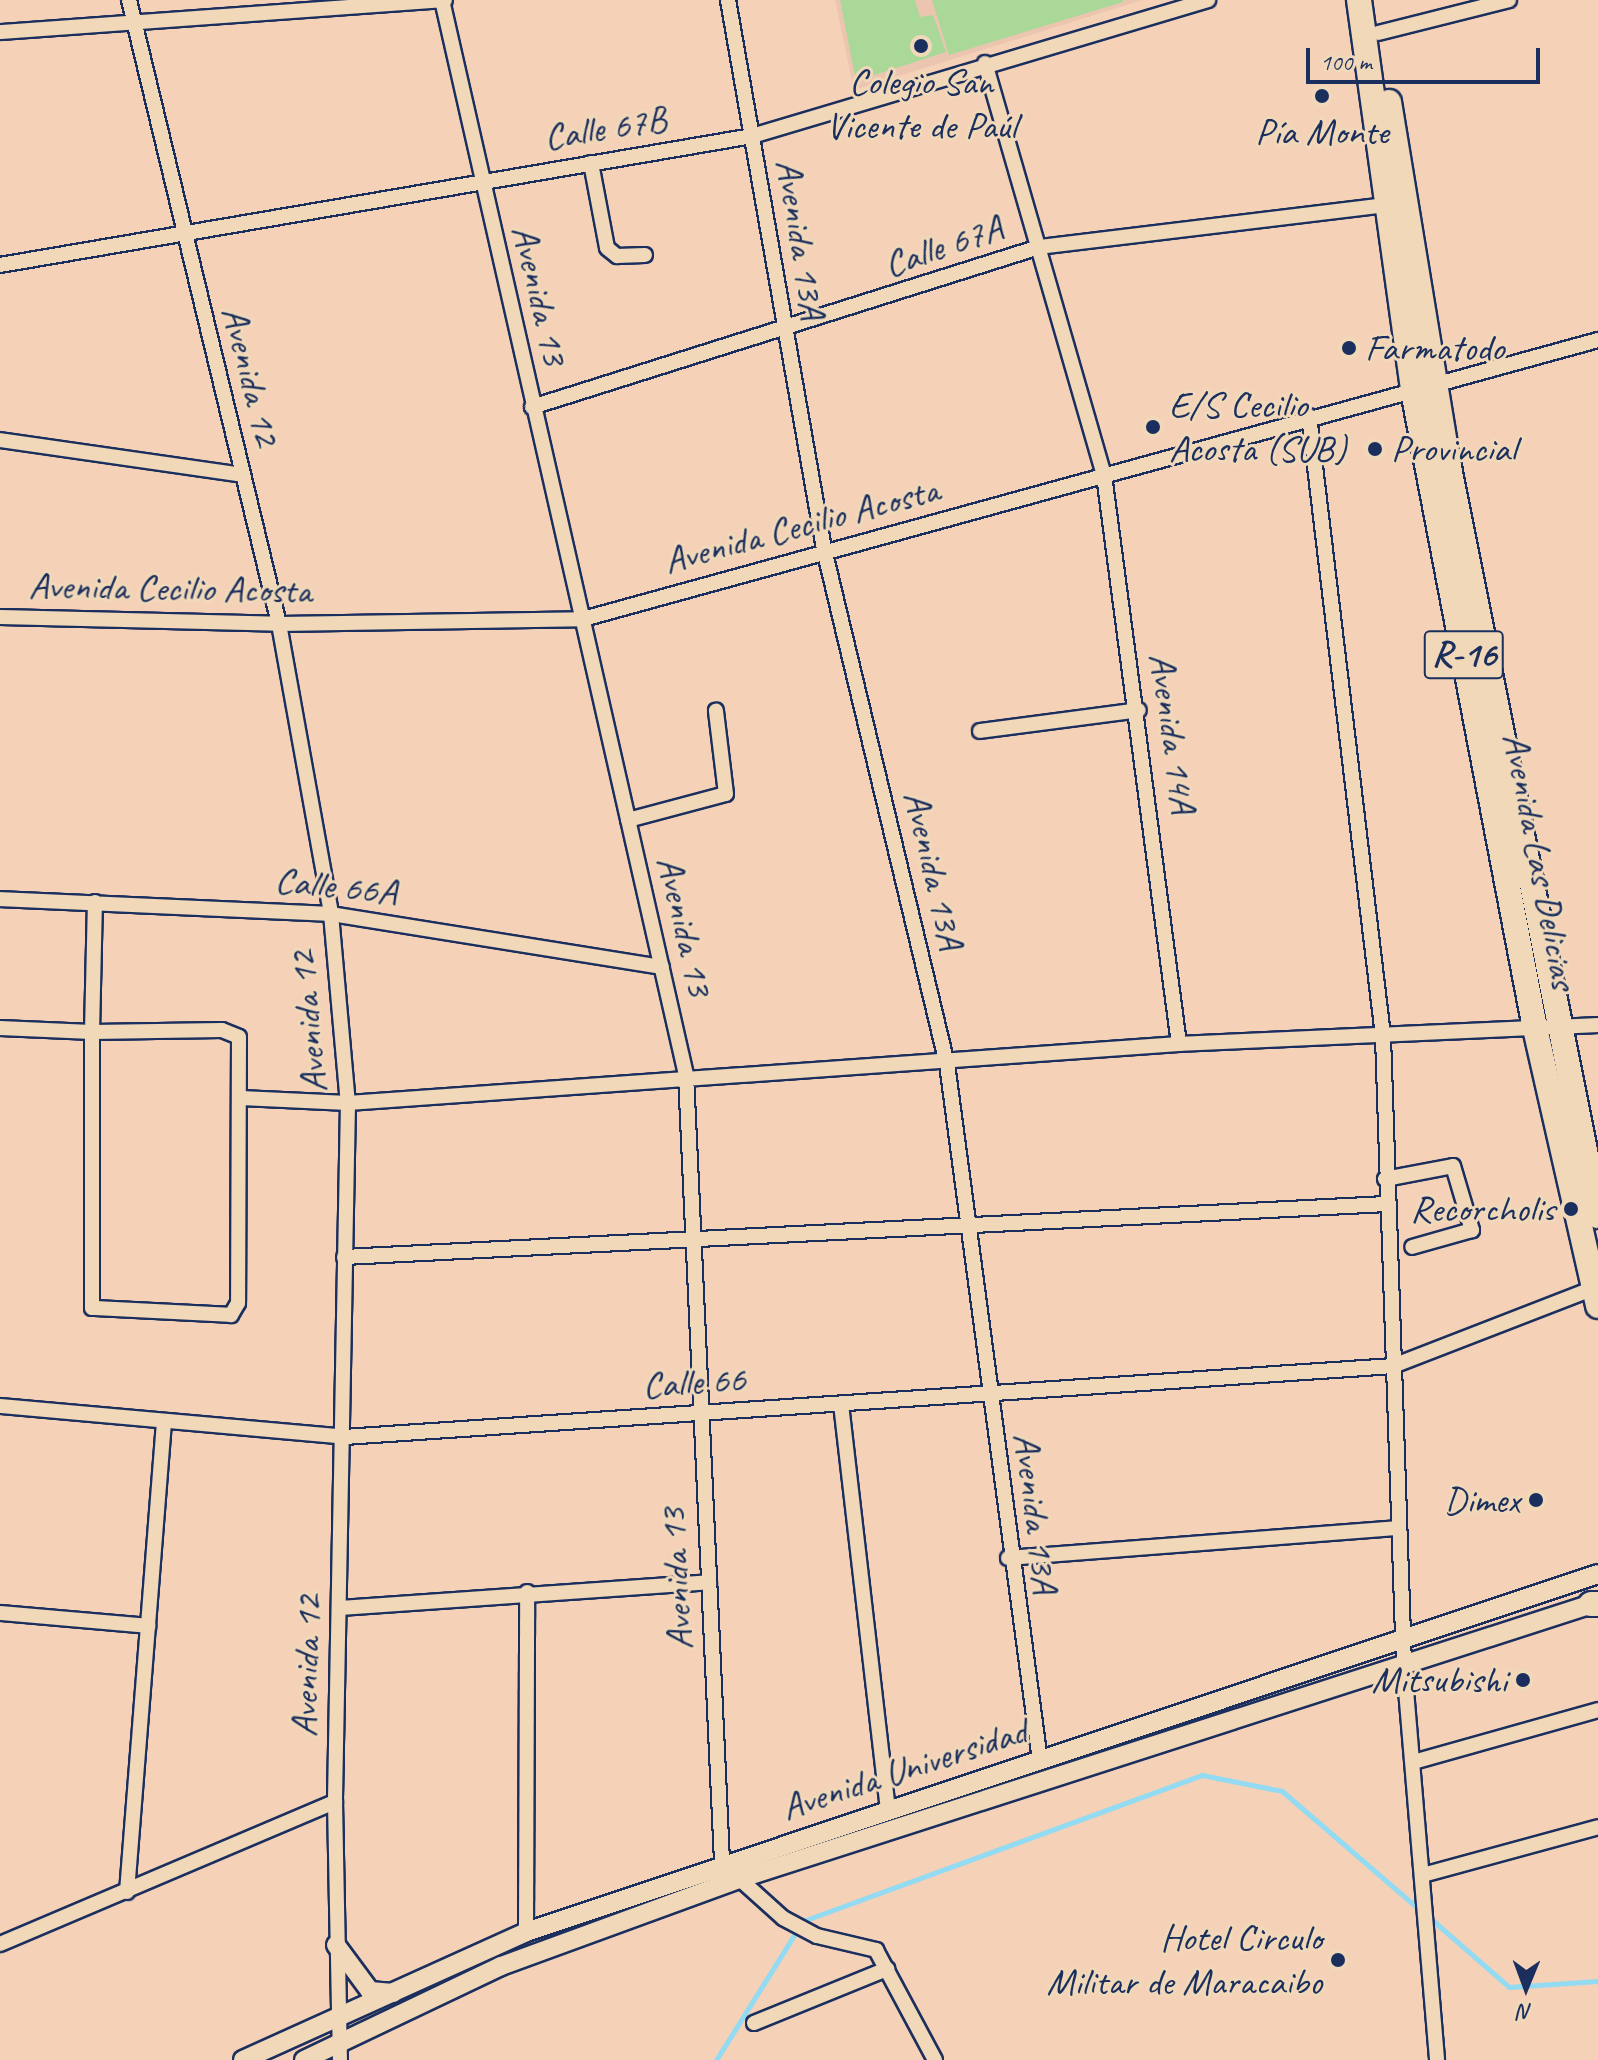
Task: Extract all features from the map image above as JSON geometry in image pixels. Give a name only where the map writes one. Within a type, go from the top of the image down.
[{"type":"main road","name":"Avenida Las Delicias","points":[[1359,0],[1387,205],[1424,388],[1535,1028],[1596,1297]]},
{"type":"main road","name":"R-16","points":[[1374,0],[1424,388],[1564,1027],[1597,1209]]},
{"type":"street","name":"Avenida 12","points":[[129,0],[182,231],[279,624],[331,914],[348,1103],[335,1802],[339,2054]]},
{"type":"street","points":[[0,32],[443,0]]},
{"type":"street","name":"Avenida 13","points":[[443,0],[532,407],[686,1075],[697,1238],[698,1413],[722,1863]]},
{"type":"street","name":"Avenida 13A","points":[[728,0],[824,549],[947,1064],[1008,1558],[1040,1761]]},
{"type":"street","name":"Calle 67B","points":[[0,265],[481,179],[752,136],[985,63],[1208,0]]},
{"type":"street","points":[[1378,33],[1509,0]]},
{"type":"street","name":"Avenida 14A","points":[[985,63],[1104,475],[1139,710],[1179,1044]]},
{"type":"street","points":[[591,163],[607,248],[617,256],[645,255]]},
{"type":"street","name":"Calle 67A","points":[[532,407],[784,332],[1039,247],[1387,205]]},
{"type":"street","name":"Avenida Cecilio Acosta","points":[[0,617],[279,624],[583,619],[824,549],[1598,340]]},
{"type":"street","points":[[1309,416],[1383,1036],[1385,1204],[1404,1666],[1437,2060]]},
{"type":"street","points":[[0,440],[242,475]]},
{"type":"street","points":[[980,731],[1139,710]]},
{"type":"street","points":[[628,820],[726,794],[716,711]]},
{"type":"street","name":"Calle 66A","points":[[0,899],[331,914],[662,967]]},
{"type":"street","points":[[0,1028],[92,1032],[222,1030],[239,1037],[238,1303],[231,1315],[92,1308],[92,1032],[95,902]]},
{"type":"street","points":[[241,1098],[348,1103],[686,1075],[947,1064],[1179,1044],[1598,1025]]},
{"type":"street","points":[[1385,1179],[1453,1166],[1472,1230],[1412,1247]]},
{"type":"street","points":[[344,1257],[1385,1204]]},
{"type":"street","name":"Calle 66","points":[[0,1406],[344,1437],[841,1404],[1393,1366],[1596,1297]]},
{"type":"street","points":[[841,1404],[888,1810]]},
{"type":"street","points":[[127,1892],[164,1422]]},
{"type":"street","points":[[1008,1558],[1399,1528]]},
{"type":"street","name":"Avenida Universidad","points":[[243,2060],[526,1932],[722,1863],[1040,1761],[1598,1574]]},
{"type":"street","points":[[340,1608],[527,1592],[709,1582]]},
{"type":"street","points":[[526,1932],[527,1592]]},
{"type":"street","name":"Avenida Universidad","points":[[304,2060],[339,2054],[501,1966],[739,1879],[1596,1603]]},
{"type":"street","points":[[0,1613],[148,1626]]},
{"type":"street","points":[[1413,1762],[1598,1710]]},
{"type":"street","points":[[0,1944],[335,1802]]},
{"type":"street","points":[[1423,1878],[1598,1827]]},
{"type":"street","points":[[722,1863],[790,1922],[817,1936],[866,1942],[887,1969],[935,2060]]},
{"type":"street","points":[[336,1945],[370,1991],[396,1993]]},
{"type":"street","points":[[754,2023],[887,1969]]},
{"type":"shaded area","name":"Colegio San Vicente de Paúl","points":[[835,0],[1142,0],[854,90]]},
{"type":"green space","points":[[840,0],[915,0],[920,17],[933,15],[946,52],[856,81]]},
{"type":"green space","points":[[932,0],[1123,0],[1123,2],[949,55]]},
{"type":"waterway","points":[[716,2060],[803,1921],[1202,1775],[1282,1791],[1422,1912]]},
{"type":"waterway","points":[[1430,1918],[1509,1987],[1598,1981]]},
{"type":"place","name":"Colegio San Vicente de Paúl","points":[[921,46]]},
{"type":"place","name":"Pía Monte","points":[[1322,96]]},
{"type":"place","name":"Farmatodo","points":[[1349,348]]},
{"type":"place","name":"E/S Cecilio Acosta (SUB)","points":[[1153,427]]},
{"type":"place","name":"Provincial","points":[[1375,449]]},
{"type":"place","name":"Recorcholis","points":[[1571,1209]]},
{"type":"place","name":"Dimex","points":[[1536,1500]]},
{"type":"place","name":"Mitsubishi","points":[[1523,1680]]},
{"type":"place","name":"Hotel Circulo Militar de Maracaibo","points":[[1338,1960]]}]
